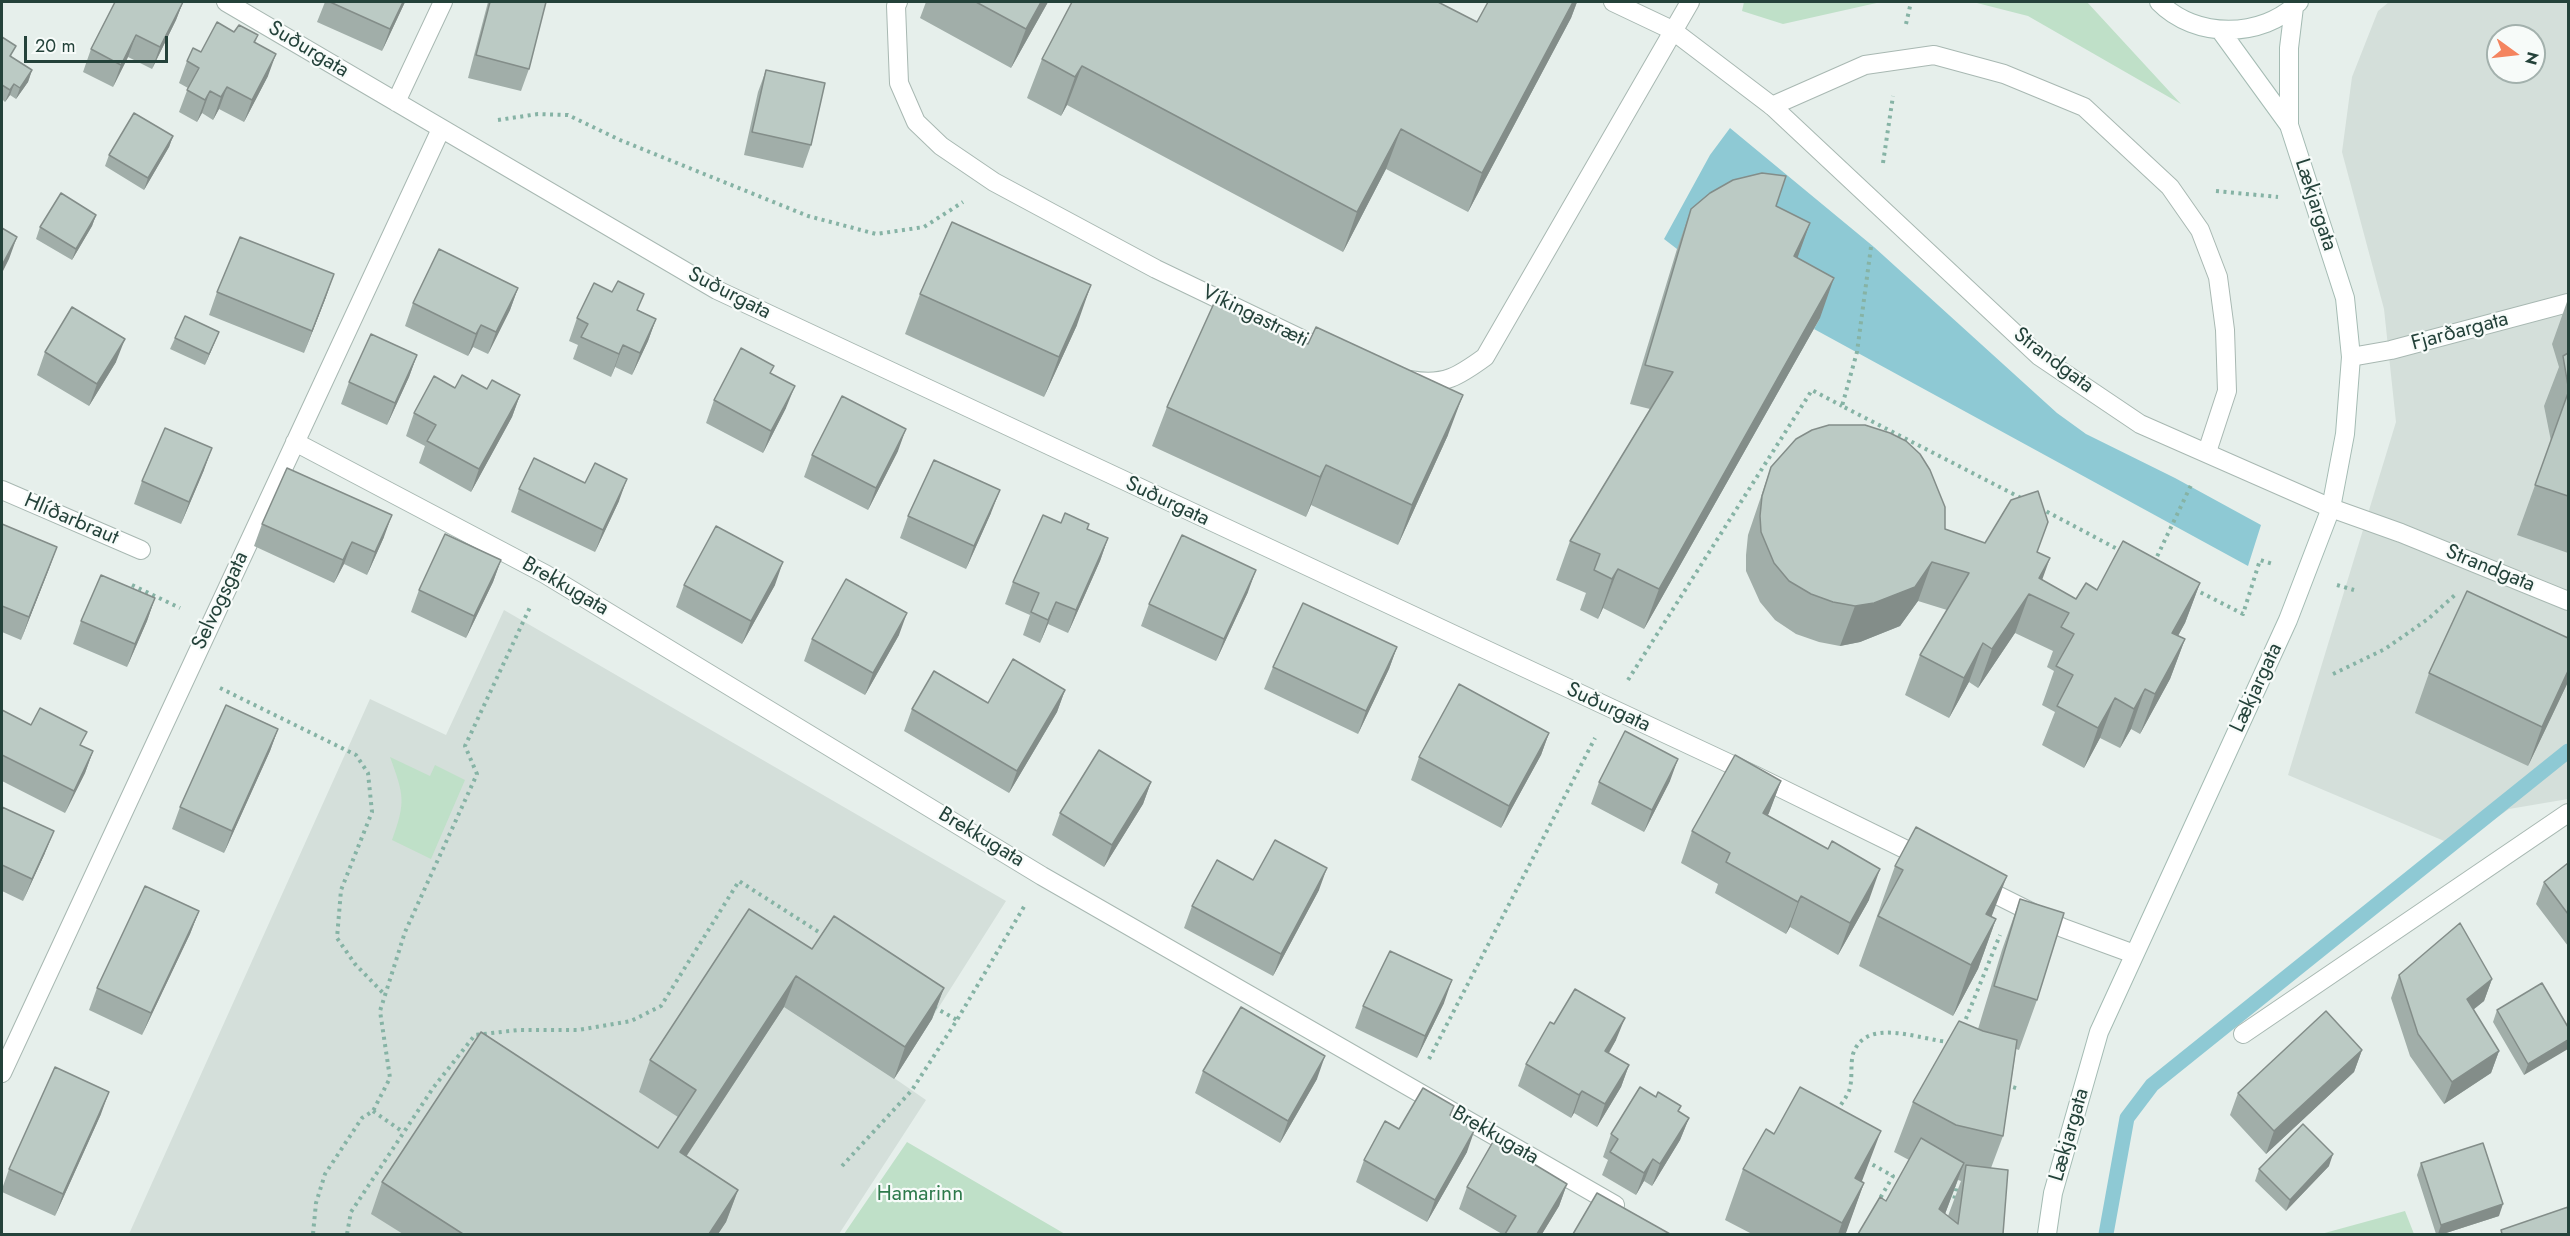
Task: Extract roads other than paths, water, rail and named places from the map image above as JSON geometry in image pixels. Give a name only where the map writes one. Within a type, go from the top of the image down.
[{"type":"street","name":"Suðurgata","points":[[226,2],[717,290],[1756,776],[1938,866]]},
{"type":"street","points":[[396,102],[443,2]]},
{"type":"street","name":"Víkingastræti","points":[[897,2],[899,83],[916,122],[941,146],[994,182],[1156,269],[1348,362]]},
{"type":"street","name":"Strandgata","points":[[1613,2],[1672,30],[1772,106],[2039,356],[2140,424],[2331,508],[2568,601]]},
{"type":"street","points":[[1392,376],[1426,383],[1448,379],[1458,376],[1485,357],[1690,2]]},
{"type":"street","points":[[2159,2],[2181,19],[2220,30],[2247,29],[2272,21],[2296,4]]},
{"type":"street","name":"Lækjargata","points":[[2046,1234],[2053,1192],[2099,1032],[2288,620],[2331,508],[2345,434],[2350,357],[2345,298],[2289,125],[2289,48],[2296,4]]},
{"type":"street","name":"Lækjargata","points":[[2220,30],[2289,125]]},
{"type":"street","points":[[1772,106],[1865,65],[1934,55],[2004,74],[2084,107],[2170,187],[2200,230],[2218,277],[2225,330],[2227,391],[2207,452]]},
{"type":"street","name":"Selvogsgata","points":[[2,1073],[441,129]]},
{"type":"street","name":"Fjarðargata","points":[[2350,357],[2391,350],[2568,303]]},
{"type":"street","name":"Brekkugata","points":[[296,442],[546,574],[1042,876],[1635,1217]]},
{"type":"street","name":"Hlíðarbraut","points":[[2,490],[141,550]]},
{"type":"street","points":[[2243,1034],[2568,813]]},
{"type":"street","points":[[1959,876],[2063,928],[2134,954]]},
{"type":"water","points":[[1730,128],[1874,247],[2057,413],[2086,434],[2175,478],[2261,525],[2248,566],[1814,329],[1820,318],[1696,232],[1677,249],[1664,239],[1710,155]]},
{"type":"waterway","points":[[2106,1234],[2127,1118],[2152,1085],[2568,751]]},
{"type":"park label","name":"Hamarinn","points":[[920,1195]]}]
